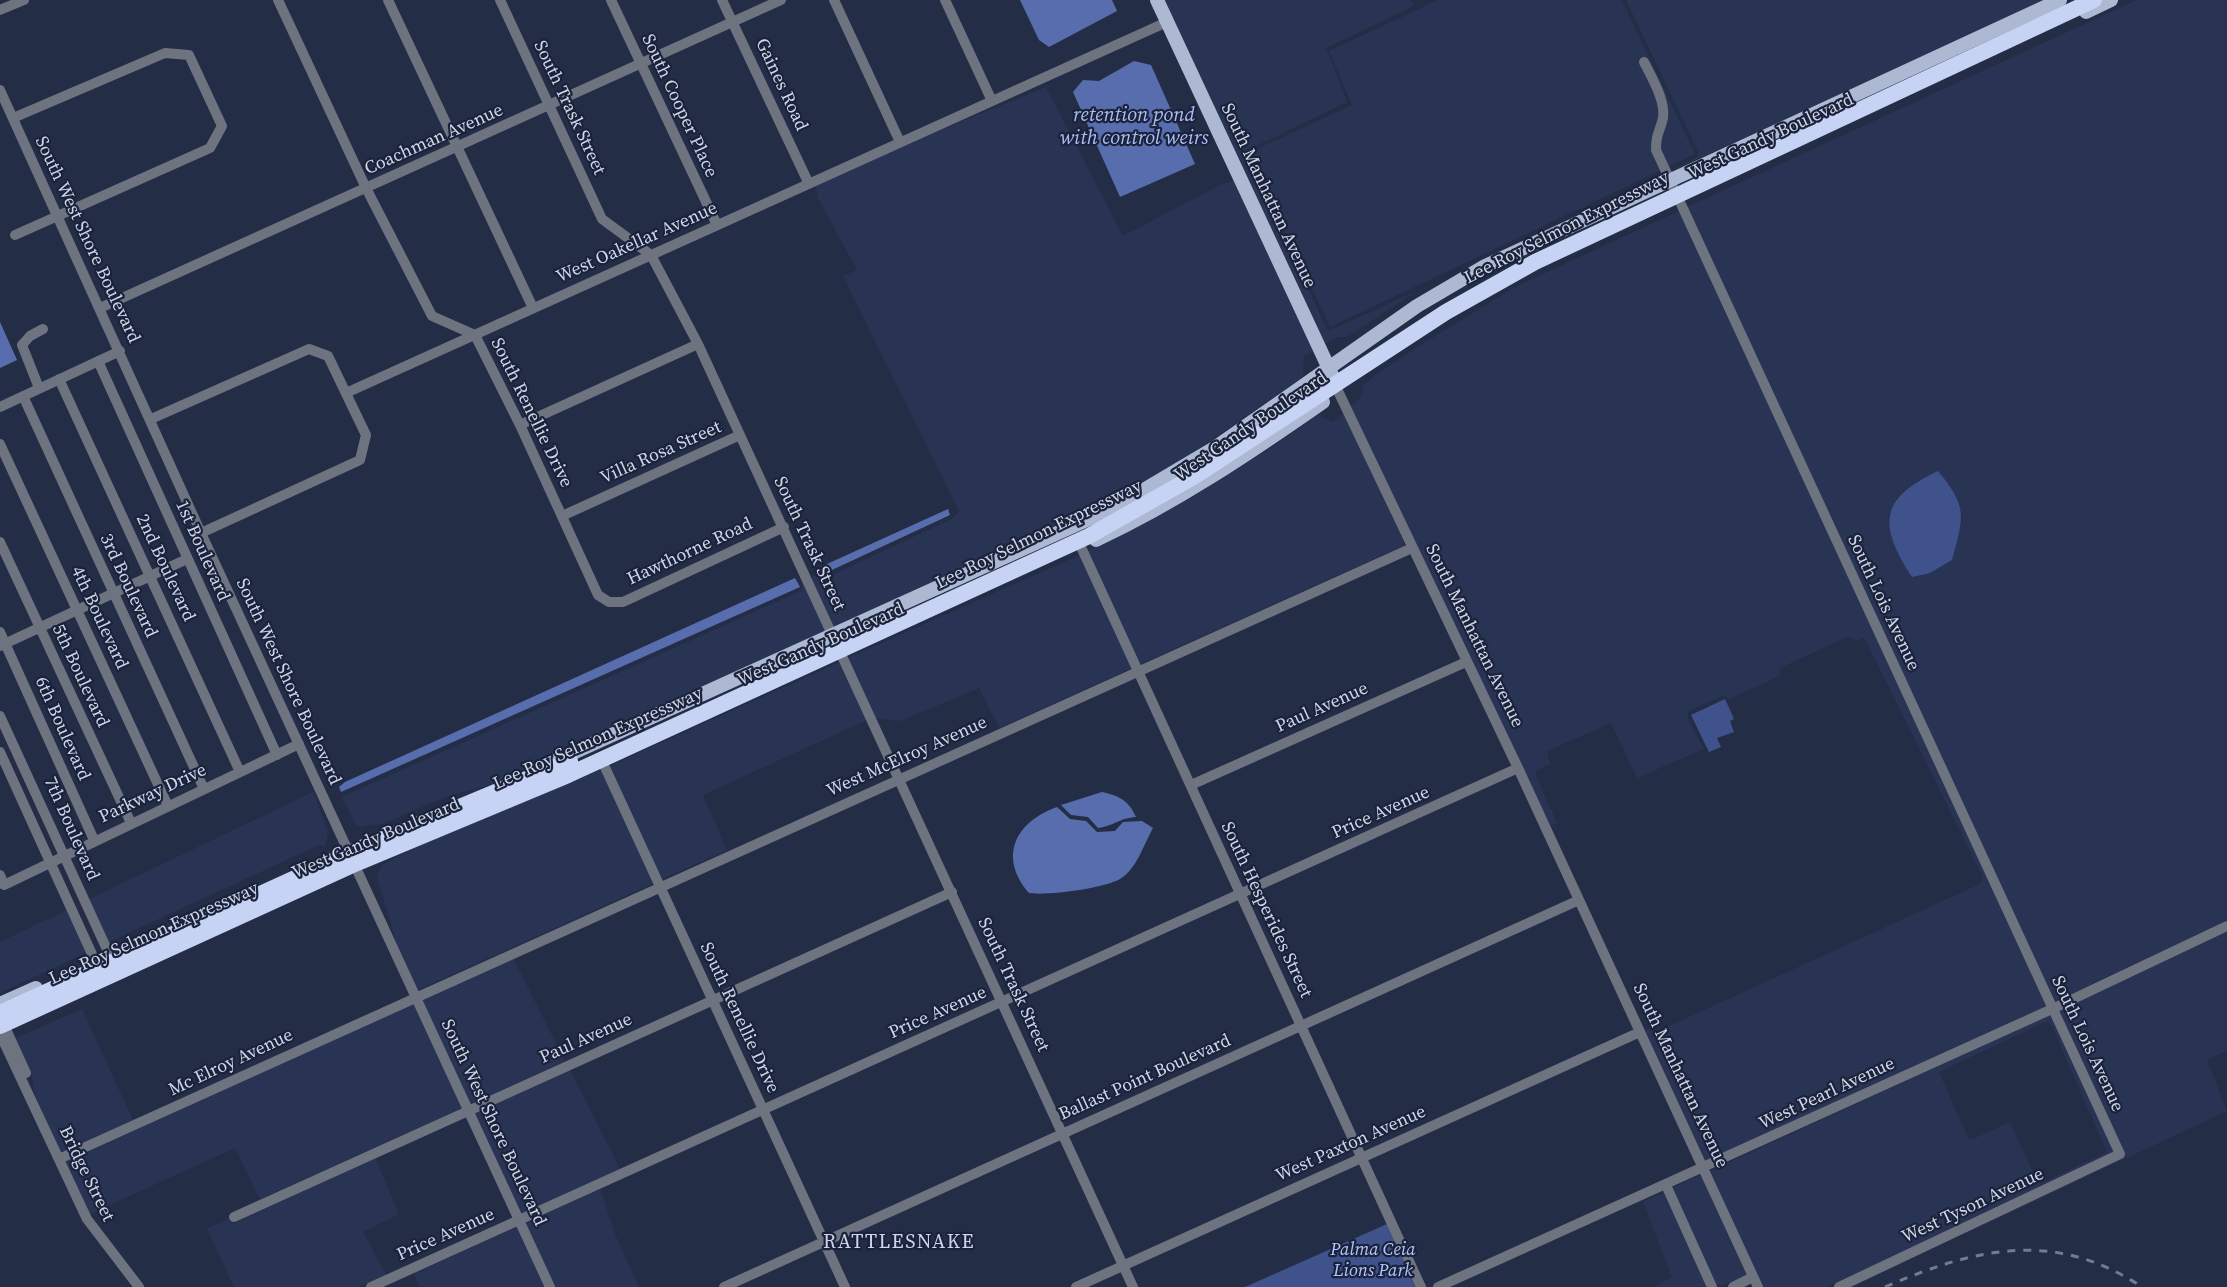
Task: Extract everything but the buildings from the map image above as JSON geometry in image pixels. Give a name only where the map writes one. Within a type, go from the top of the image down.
[{"type":"highway","name":"Lee Roy Selmon Expressway","points":[[1,1024],[352,852],[564,764],[1084,528],[1170,480],[1442,304],[1530,254],[2073,0]]},
{"type":"highway","name":"Lee Roy Selmon Expressway","points":[[1,1024],[357,863],[568,775],[1089,537],[1195,476],[1446,312],[1534,262],[2094,0]]},
{"type":"main road","name":"South Manhattan Avenue","points":[[1157,0],[1338,391]]},
{"type":"main road","points":[[2059,24],[2060,6],[2073,0]]},
{"type":"main road","name":"West Gandy Boulevard","points":[[1,1024],[356,866],[603,763],[1137,520],[1242,458],[1463,306],[1569,249],[2111,0]]},
{"type":"main road","points":[[1942,78],[1957,64],[2042,25],[2053,1]]},
{"type":"main road","name":"West Gandy Boulevard","points":[[5,1001],[96,963],[347,849],[594,744],[1115,507],[1216,447],[1377,333],[1448,287],[1539,240],[1905,72],[2053,1]]},
{"type":"main road","points":[[1678,199],[1684,184],[1696,173],[1897,80],[1905,72]]},
{"type":"main road","points":[[1569,249],[1578,240],[1647,208],[1664,196],[1671,179]]},
{"type":"main road","points":[[1338,391],[1341,376],[1356,356],[1451,291],[1533,248],[1539,240]]},
{"type":"main road","points":[[1137,520],[1154,505],[1232,458],[1310,401],[1324,384],[1329,369]]},
{"type":"main road","points":[[989,589],[1018,566],[1104,526],[1112,519],[1115,507]]},
{"type":"main road","points":[[842,655],[842,642],[852,632],[924,600],[929,592]]},
{"type":"main road","points":[[723,709],[738,695],[816,661],[829,652],[833,635]]},
{"type":"main road","points":[[603,763],[608,747],[616,739],[694,703],[705,693]]},
{"type":"main road","points":[[569,777],[594,751],[594,744]]},
{"type":"main road","points":[[1,1024],[5,1001]]},
{"type":"street","points":[[0,10],[24,0]]},
{"type":"street","name":"South Renellie Drive","points":[[278,0],[366,188],[432,316],[475,335],[520,425],[598,595],[609,602]]},
{"type":"street","points":[[388,0],[533,309]]},
{"type":"street","name":"South Trask Street","points":[[500,0],[602,219],[651,255],[698,344],[1133,1287]]},
{"type":"street","name":"South Cooper Place","points":[[611,0],[717,225]]},
{"type":"street","name":"Gaines Road","points":[[722,0],[809,184]]},
{"type":"street","name":"Coachman Avenue","points":[[100,308],[781,0]]},
{"type":"street","points":[[834,0],[900,142]]},
{"type":"street","points":[[945,0],[992,101]]},
{"type":"street","points":[[2053,1],[2059,24]]},
{"type":"street","name":"West Oakellar Avenue","points":[[346,393],[1167,22]]},
{"type":"street","points":[[13,118],[165,53],[189,55],[222,126],[210,148],[15,235]]},
{"type":"street","name":"South Lois Avenue","points":[[1644,62],[1656,87],[1662,115],[1662,122],[1656,133],[1656,150],[2120,1154]]},
{"type":"street","name":"South West Shore Boulevard","points":[[0,90],[201,533],[550,1287]]},
{"type":"street","points":[[39,388],[22,345],[43,329]]},
{"type":"street","points":[[520,425],[698,344]]},
{"type":"street","points":[[151,419],[309,349],[328,356],[366,435],[360,460],[201,533]]},
{"type":"street","points":[[0,407],[120,351]]},
{"type":"street","name":"1st Boulevard","points":[[101,360],[187,559],[277,755]]},
{"type":"street","name":"2nd Boulevard","points":[[59,378],[240,772]]},
{"type":"street","name":"South Manhattan Avenue","points":[[1338,391],[1518,768],[1756,1282]]},
{"type":"street","name":"3rd Boulevard","points":[[23,396],[204,789]]},
{"type":"street","name":"Villa Rosa Street","points":[[562,516],[740,435]]},
{"type":"street","name":"4th Boulevard","points":[[0,444],[168,806]]},
{"type":"street","name":"Hawthorne Road","points":[[609,602],[623,602],[784,527]]},
{"type":"street","name":"5th Boulevard","points":[[0,542],[131,823]]},
{"type":"street","name":"South Hesperides Street","points":[[1081,547],[1421,1287]]},
{"type":"street","name":"West McElroy Avenue","points":[[416,996],[1412,548]]},
{"type":"street","points":[[3,645],[187,559]]},
{"type":"street","name":"6th Boulevard","points":[[0,632],[3,645],[94,840]]},
{"type":"street","name":"Paul Avenue","points":[[1191,785],[1467,662]]},
{"type":"street","name":"7th Boulevard","points":[[0,716],[110,956]]},
{"type":"street","name":"Parkway Drive","points":[[0,875],[4,885],[23,877],[94,840],[299,744]]},
{"type":"street","name":"7th Boulevard","points":[[0,752],[96,963]]},
{"type":"street","name":"South Renellie Drive","points":[[603,763],[845,1287]]},
{"type":"street","name":"Price Avenue","points":[[371,1287],[1518,768]]},
{"type":"street","points":[[66,898],[81,892]]},
{"type":"street","name":"Paul Avenue","points":[[234,1217],[952,892]]},
{"type":"street","name":"Ballast Point Boulevard","points":[[724,1287],[1579,900]]},
{"type":"street","name":"West Pearl Avenue","points":[[1438,1287],[2052,1009],[2227,926]]},
{"type":"street","name":"Mc Elroy Avenue","points":[[59,1159],[416,996]]},
{"type":"street","name":"Bridge Street","points":[[1,1024],[28,1078],[32,1100],[89,1222],[139,1287]]},
{"type":"street","name":"West Paxton Avenue","points":[[1076,1287],[1640,1032]]},
{"type":"street","name":"West Tyson Avenue","points":[[1839,1287],[2120,1154]]},
{"type":"street","points":[[1666,1185],[1712,1287]]},
{"type":"street","points":[[1733,1287],[1756,1282]]},
{"type":"shaded area","points":[[1164,0],[1411,0],[1414,6],[1326,48],[1347,102],[1244,152],[1328,331],[1417,291],[1347,337],[1338,337],[1323,345]]},
{"type":"shaded area","points":[[1438,0],[1622,0],[1695,154],[1330,327],[1248,153],[1352,105],[1329,51]]},
{"type":"shaded area","points":[[1626,0],[2044,0],[1672,171],[1697,157],[1698,152]]},
{"type":"shaded area","points":[[2137,0],[2227,0],[2227,920],[2054,1002],[1687,207]],"holes":[[[1926,477],[1963,517],[1952,560],[1903,562],[1892,539],[1888,516],[1897,498]]]},
{"type":"shaded area","points":[[1046,87],[1123,236],[1220,185],[1235,180],[1315,350],[1304,357],[1303,377],[1176,464],[1137,487],[835,629],[811,577],[815,576],[821,580],[952,519],[959,511],[843,276],[857,270],[818,198],[816,186],[922,138]]},
{"type":"shaded area","points":[[1679,211],[2046,1006],[1705,1161],[1645,1030],[1650,1028],[1656,1032],[1980,884],[1983,877],[1864,637],[1856,641],[1849,636],[1780,668],[1780,676],[1729,699],[1724,695],[1689,711],[1687,717],[1704,749],[1637,778],[1611,723],[1547,751],[1550,764],[1535,774],[1557,823],[1550,826],[1351,406],[1361,397],[1363,385],[1373,377],[1515,287]]},
{"type":"shaded area","points":[[1320,413],[1323,418],[1333,422],[1344,413],[1405,545],[1140,664],[1088,551],[1189,499],[1274,446]]},
{"type":"shaded area","points":[[1080,555],[1132,668],[999,728],[979,688],[900,721],[876,718],[848,658]]},
{"type":"shaded area","points":[[803,581],[827,633],[486,786],[448,796],[382,824],[357,827],[342,797],[801,591]]},
{"type":"shaded area","points":[[840,662],[867,720],[703,795],[727,850],[662,879],[610,766]]},
{"type":"shaded area","points":[[601,769],[654,883],[418,990],[397,944],[377,877],[382,865],[421,845]]},
{"type":"shaded area","points":[[313,792],[328,831],[325,847],[319,845],[109,942],[89,899]]},
{"type":"shaded area","points":[[67,910],[86,953],[0,993],[0,942]]},
{"type":"shaded area","points":[[2227,932],[2227,1050],[2207,1060],[2227,1111],[1954,1239],[2126,1157],[2059,1011]]},
{"type":"shaded area","points":[[513,958],[565,1061],[470,1104],[422,999]]},
{"type":"shaded area","points":[[414,1003],[462,1108],[260,1199],[235,1148],[90,1214],[66,1162]]},
{"type":"shaded area","points":[[82,1009],[133,1120],[61,1153],[36,1098],[32,1077],[16,1038]]},
{"type":"shaded area","points":[[2050,1015],[2114,1152],[1827,1287],[1763,1287],[1710,1171]],"holes":[[[2045,1022],[2051,1024],[2107,1152],[2041,1183],[2037,1181],[2010,1122],[1973,1139],[1968,1138],[1939,1072]]]},
{"type":"shaded area","points":[[570,1070],[620,1169],[521,1214],[475,1113]]},
{"type":"shaded area","points":[[375,1158],[399,1214],[363,1232],[386,1275],[359,1287],[234,1287],[207,1229],[230,1218],[233,1224]]},
{"type":"shaded area","points":[[1701,1175],[1747,1275],[1721,1286],[1716,1285],[1672,1188]]},
{"type":"shaded area","points":[[600,1189],[615,1234],[639,1287],[555,1287],[526,1223]]},
{"type":"shaded area","points":[[1664,1192],[1707,1287],[1655,1287],[1672,1277],[1643,1202]]},
{"type":"shaded area","points":[[517,1227],[545,1287],[420,1287],[414,1274]]},
{"type":"green space","points":[[1938,471],[1955,494],[1959,504],[1961,522],[1959,533],[1952,560],[1930,573],[1912,577],[1893,542],[1890,515],[1895,503],[1904,492]]},
{"type":"green space","points":[[1725,699],[1734,719],[1730,721],[1734,732],[1717,738],[1721,747],[1709,752],[1691,715]]},
{"type":"green space","name":"Palma Ceia Lions Park","points":[[1387,1224],[1415,1287],[1245,1287]]},
{"type":"water","points":[[1020,0],[1112,0],[1117,11],[1049,47],[1039,40]]},
{"type":"water","name":"retention pond with control weirs","points":[[1134,61],[1151,65],[1195,164],[1120,197],[1073,92],[1083,80],[1099,81]]},
{"type":"water","points":[[0,322],[17,360],[0,368]]},
{"type":"water","points":[[948,509],[950,515],[819,576],[816,569]]},
{"type":"water","points":[[795,578],[800,587],[341,792],[339,787],[345,782]]},
{"type":"water","points":[[1102,792],[1123,800],[1136,817],[1098,828],[1088,817],[1071,815],[1061,805]]},
{"type":"water","points":[[1057,807],[1070,819],[1086,821],[1097,832],[1115,831],[1123,822],[1142,821],[1153,828],[1135,863],[1120,879],[1076,890],[1029,893],[1014,866],[1013,854],[1016,842],[1031,822]]},
{"type":"railway","points":[[1885,1287],[1951,1262],[2015,1251],[2046,1251],[2078,1257],[2110,1269],[2142,1287]]},
{"type":"district","name":"RATTLESNAKE","points":[[899,1243]]}]
